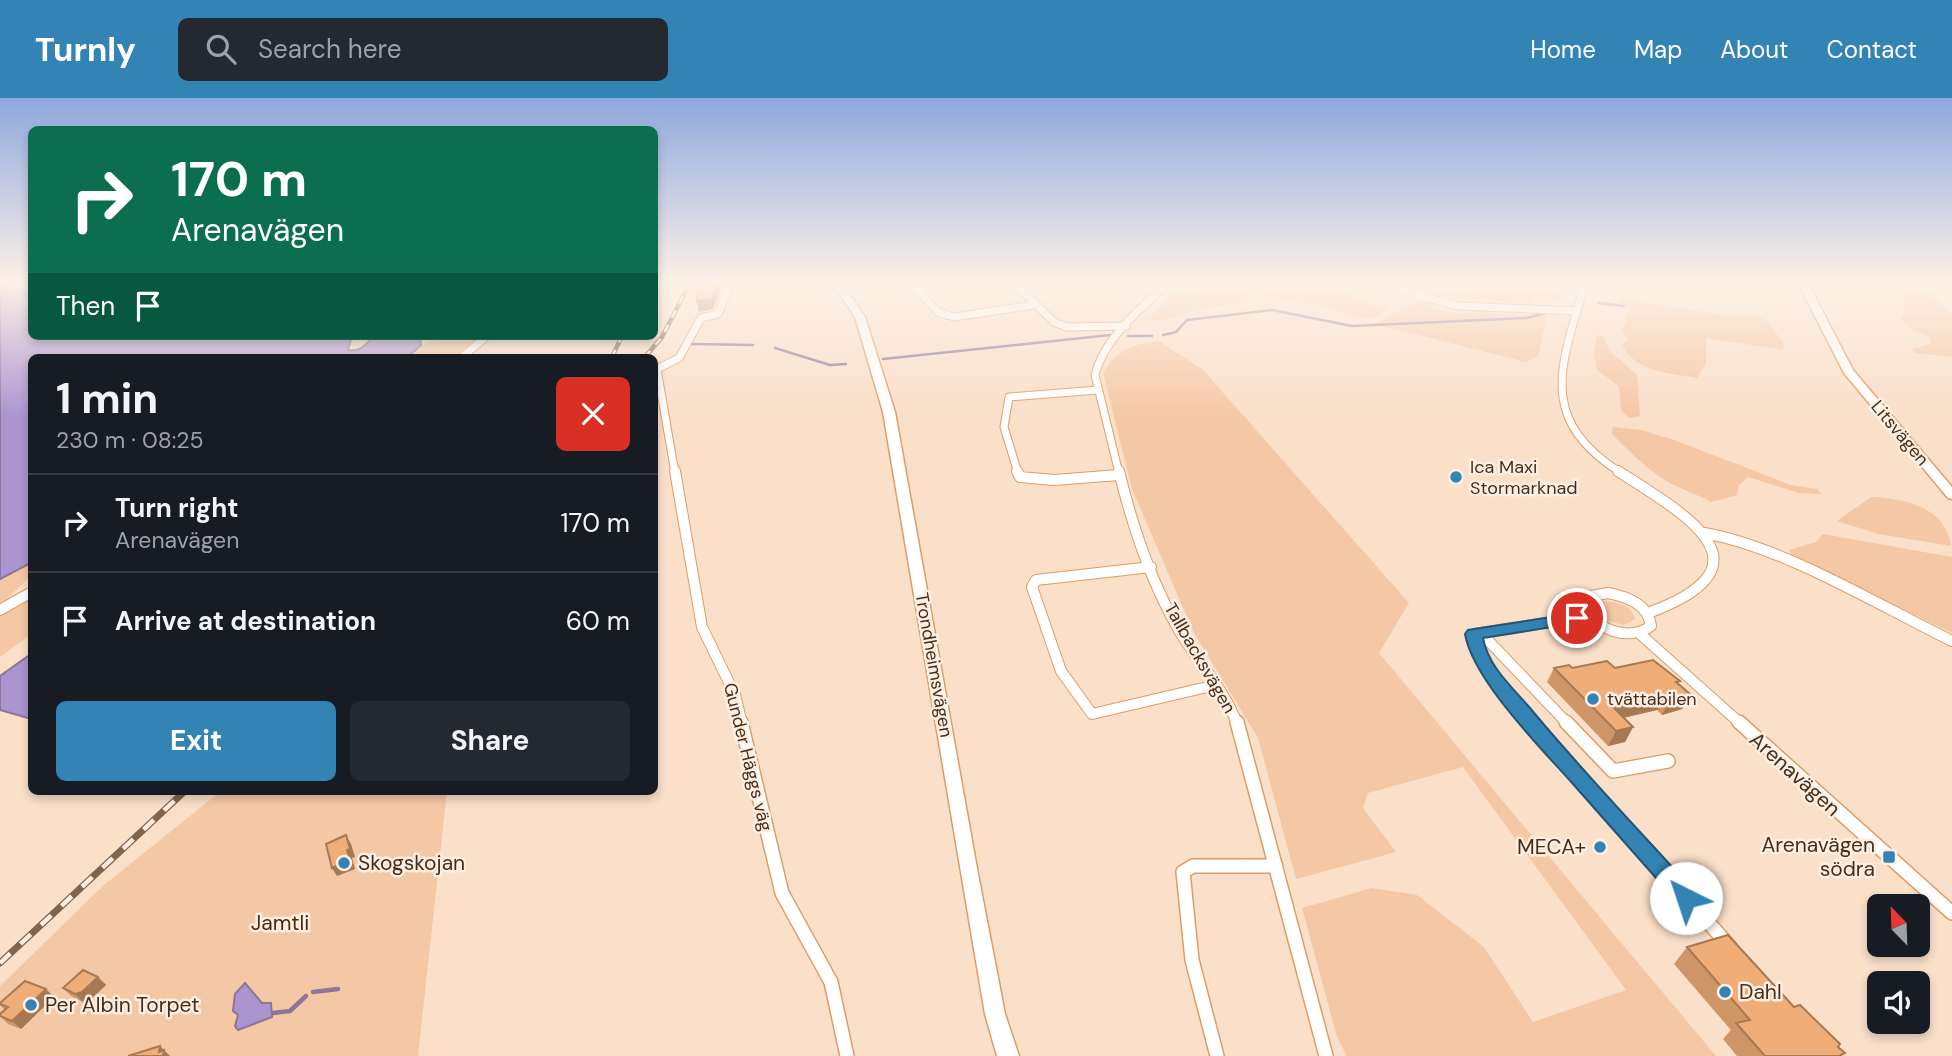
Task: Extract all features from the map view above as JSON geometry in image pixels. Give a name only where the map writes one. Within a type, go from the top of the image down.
[{"type":"main road","name":"Trondheimsvägen","points":[[863,328],[889,412],[968,874],[995,1014],[1008,1056]]},
{"type":"main road","name":"Litsvägen","points":[[1826,328],[1848,371],[1952,495]]},
{"type":"street","name":"Gunder Häggs väg","points":[[658,368],[679,358],[696,328]]},
{"type":"street","name":"Tallbacksvägen","points":[[1121,328],[1095,364],[1098,390],[1119,475],[1151,567],[1180,630],[1236,720],[1276,866],[1303,979],[1326,1056]]},
{"type":"street","points":[[1573,328],[1560,376],[1565,410],[1580,436],[1603,461],[1678,510],[1704,533],[1712,549],[1714,566],[1708,581],[1686,598],[1648,613]]},
{"type":"street","points":[[466,354],[482,340]]},
{"type":"street","name":"Gunder Häggs väg","points":[[658,375],[702,626],[735,695],[782,893],[831,982],[847,1056]]},
{"type":"street","points":[[1098,390],[1009,397],[1003,408],[1008,450],[1020,477],[1054,480],[1119,475]]},
{"type":"street","points":[[1704,533],[1732,538],[1772,553],[1952,641]]},
{"type":"street","points":[[1151,567],[1036,580],[1032,587],[1052,656],[1073,696],[1092,715],[1216,685]]},
{"type":"street","points":[[0,610],[28,594]]},
{"type":"street","points":[[1596,594],[1619,595],[1648,613],[1651,626],[1639,633],[1609,629],[1590,616],[1584,604],[1587,598],[1596,594]]},
{"type":"street","points":[[1590,616],[1474,634],[1477,650],[1489,672],[1632,839],[1735,953]]},
{"type":"street","points":[[1486,633],[1614,771],[1668,761]]},
{"type":"street","name":"Arenavägen","points":[[1639,633],[1952,913]]},
{"type":"street","points":[[1217,1056],[1192,960],[1183,872],[1192,866],[1276,866]]},
{"type":"green space","points":[[1390,328],[1544,328],[1538,356],[1526,362]]},
{"type":"green space","points":[[1623,328],[1772,328],[1784,344],[1783,350],[1706,338],[1706,363],[1697,378],[1665,373],[1636,361],[1622,345],[1628,340]]},
{"type":"green space","points":[[1910,328],[1952,328],[1952,357],[1915,353],[1912,349],[1931,343],[1929,337]]},
{"type":"green space","points":[[1597,335],[1603,336],[1609,350],[1637,375],[1640,416],[1629,418],[1621,410],[1619,386],[1597,370],[1594,352]]},
{"type":"green space","points":[[436,340],[475,340],[458,354],[411,354],[421,345]]},
{"type":"green space","points":[[1159,341],[1203,370],[1409,603],[1379,653],[1716,1056],[1347,1056],[1337,1037],[1302,908],[1372,888],[1417,895],[1484,947],[1533,1022],[1626,990],[1463,767],[1368,793],[1363,808],[1396,852],[1296,879],[1258,738],[1194,633],[1132,489],[1103,373],[1114,358],[1126,349]]},
{"type":"green space","points":[[1613,427],[1641,430],[1674,440],[1791,485],[1817,489],[1821,494],[1799,493],[1748,477],[1739,485],[1737,495],[1711,502],[1650,470],[1612,434]]},
{"type":"green space","points":[[1871,497],[1922,507],[1941,522],[1951,546],[1878,534],[1837,521]]},
{"type":"green space","points":[[1823,534],[1952,557],[1952,633],[1792,556],[1789,550],[1816,542]]},
{"type":"green space","points":[[28,565],[28,579],[0,605],[0,579]]},
{"type":"green space","points":[[28,598],[28,636],[0,657],[0,614]]},
{"type":"green space","points":[[1603,601],[1622,605],[1630,610],[1635,619],[1624,625],[1604,620],[1594,609]]},
{"type":"green space","name":"Jamtli","points":[[216,795],[447,795],[418,1056],[0,1056],[0,986],[104,885]]},
{"type":"shaded area","points":[[0,328],[28,328],[28,340],[351,340],[348,350],[363,347],[370,340],[420,340],[421,345],[411,354],[28,354],[28,565],[0,579]]},
{"type":"shaded area","points":[[28,656],[28,718],[0,710],[0,676]]},
{"type":"shaded area","points":[[245,983],[262,1003],[271,1003],[272,1017],[238,1030],[235,1026],[238,1015],[233,1011],[235,994]]},
{"type":"building","points":[[1653,660],[1680,681],[1676,682],[1691,695],[1670,700],[1666,696],[1613,707],[1633,727],[1616,731],[1554,668],[1569,665],[1572,668],[1607,661],[1615,668]]},
{"type":"building","points":[[346,835],[350,860],[332,868],[326,844]]},
{"type":"building","points":[[1728,935],[1794,1007],[1800,1005],[1840,1044],[1838,1047],[1845,1053],[1839,1056],[1765,1056],[1736,1023],[1750,1020],[1687,947]]},
{"type":"building","points":[[83,970],[98,977],[82,992],[75,994],[63,988]]},
{"type":"building","points":[[25,981],[46,989],[12,1021],[0,1016],[8,1007],[0,1003]]},
{"type":"building","points":[[160,1046],[159,1052],[164,1050],[163,1056],[128,1056]]},
{"type":"waterway","points":[[1163,335],[1176,332],[1180,328]]},
{"type":"waterway","points":[[883,359],[1110,335]]},
{"type":"waterway","points":[[1128,336],[1152,336]]},
{"type":"waterway","points":[[690,344],[753,345]]},
{"type":"waterway","points":[[775,348],[830,365],[846,364]]},
{"type":"waterway","points":[[313,992],[338,989]]},
{"type":"waterway","points":[[273,1013],[290,1011],[306,996]]},
{"type":"railway","points":[[648,354],[667,328]]},
{"type":"railway","points":[[613,354],[620,340]]},
{"type":"railway","points":[[0,963],[181,795]]},
{"type":"place","name":"Ica Maxi Stormarknad","points":[[1456,477]]},
{"type":"place","name":"tvättabilen","points":[[1593,699]]},
{"type":"place","name":"MECA+","points":[[1600,847]]},
{"type":"place","name":"Arenavägen södra","points":[[1889,857]]},
{"type":"place","name":"Skogskojan","points":[[344,863]]},
{"type":"place","name":"Dahl","points":[[1725,992]]},
{"type":"place","name":"Per Albin Torpet","points":[[31,1005]]},
{"type":"route","points":[[1577,618],[1474,634],[1477,650],[1489,672],[1547,742],[1686,898]]}]
